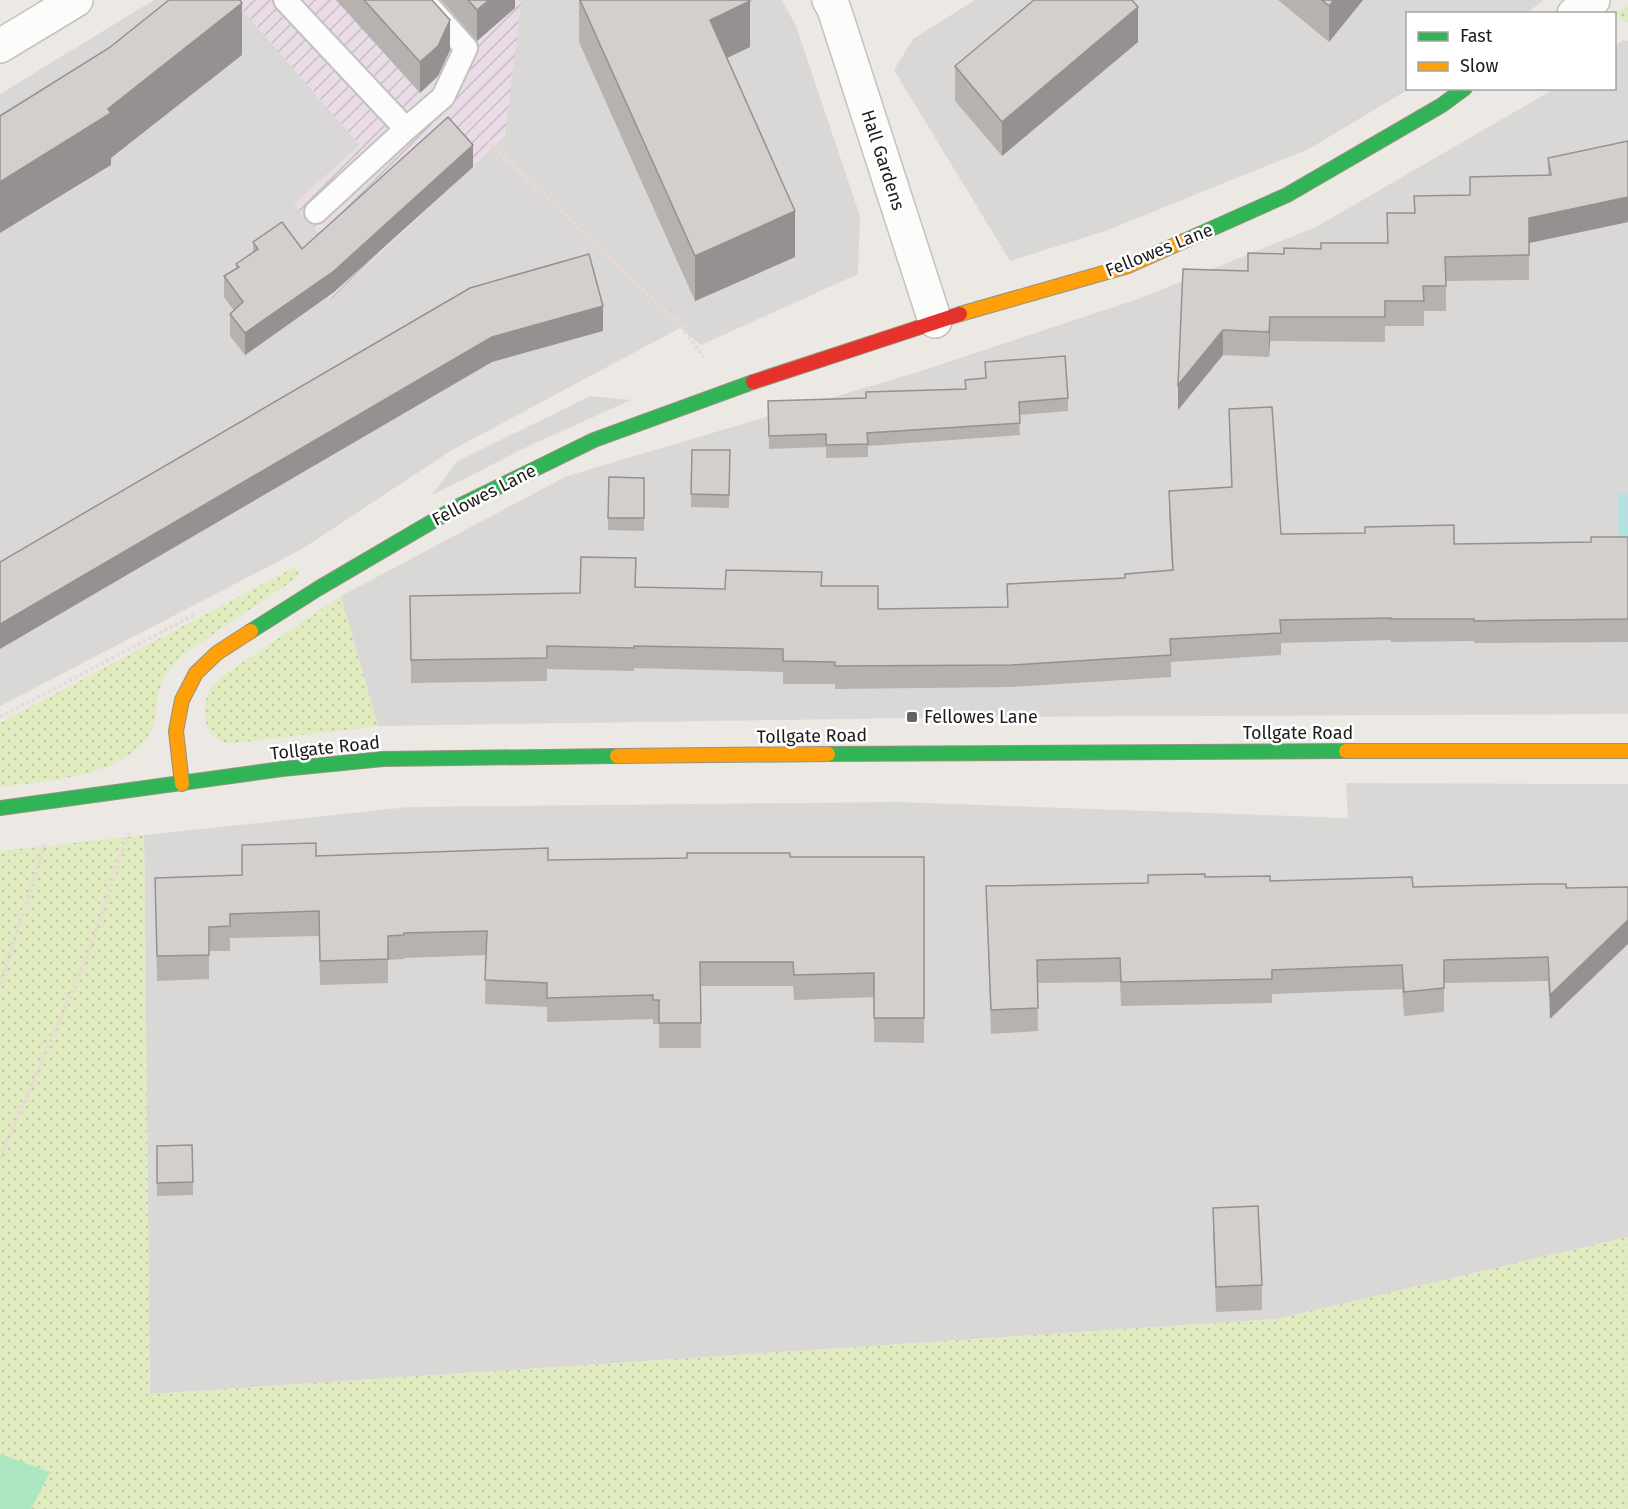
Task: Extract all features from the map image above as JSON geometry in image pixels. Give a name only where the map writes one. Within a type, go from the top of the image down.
[{"type":"street","points":[[0,46],[76,0]]},
{"type":"street","points":[[1577,12],[1593,0]]},
{"type":"street","name":"Hall Gardens","points":[[839,3],[935,321]]},
{"type":"street","name":"Fellowes Lane","points":[[182,784],[176,731],[182,700],[196,673],[217,653],[319,588],[458,507],[594,440],[935,321],[1128,266],[1287,195],[1442,105],[1462,90]]},
{"type":"street","name":"Tollgate Road","points":[[0,808],[282,769],[383,759],[1125,751],[1628,751]]},
{"type":"lane","points":[[285,0],[406,129]]},
{"type":"lane","points":[[316,212],[443,97],[466,48],[423,0]]},
{"type":"path","points":[[443,97],[682,327],[728,392]]},
{"type":"path","points":[[0,717],[199,612]]},
{"type":"path","points":[[0,1158],[90,950],[128,832],[129,791]]},
{"type":"path","points":[[0,984],[59,800]]},
{"type":"shaded area","points":[[154,0],[234,0],[360,145],[295,204],[521,4],[518,0],[782,0],[796,26],[860,216],[858,274],[701,345],[680,328],[452,450],[302,549],[0,706],[0,94]]},
{"type":"shaded area","points":[[234,0],[518,0],[521,4],[505,136],[331,300],[302,268],[328,245],[294,204],[360,145]]},
{"type":"shaded area","points":[[975,0],[1544,0],[1528,12],[1406,12],[1407,90],[1309,149],[1105,231],[1010,261],[894,70],[913,39]]},
{"type":"shaded area","points":[[1623,40],[1628,41],[1628,714],[980,717],[378,726],[341,596],[567,476],[918,372],[1138,299],[1316,227],[1552,90],[1616,90],[1616,45]]},
{"type":"shaded area","points":[[787,67],[836,176],[789,197],[740,88]]},
{"type":"shaded area","points":[[590,396],[631,400],[533,444],[432,495],[456,462]]},
{"type":"shaded area","points":[[1346,783],[1628,784],[1628,1237],[1277,1319],[150,1394],[144,835],[409,807],[897,802],[1348,818]]},
{"type":"green space","points":[[1628,4],[1628,22],[1616,17],[1616,14]]},
{"type":"green space","points":[[295,567],[300,576],[182,655],[159,688],[151,731],[139,746],[123,758],[84,774],[0,787],[0,723]]},
{"type":"green space","points":[[341,596],[378,726],[234,743],[222,742],[214,737],[207,725],[205,710],[207,696],[214,685],[227,673]]},
{"type":"green space","points":[[144,835],[150,1394],[1277,1319],[1628,1237],[1628,1509],[0,1509],[0,851]]},
{"type":"green space","points":[[0,1454],[50,1472],[31,1509],[0,1509]]},
{"type":"water","points":[[1617,494],[1628,494],[1628,544],[1619,544]]},
{"type":"building","points":[[169,0],[240,0],[242,3],[108,109],[111,113],[0,182],[0,116],[109,48]]},
{"type":"building","points":[[364,0],[432,0],[450,20],[438,46],[420,62]]},
{"type":"building","points":[[468,0],[489,0],[477,10]]},
{"type":"building","points":[[580,0],[750,0],[710,20],[795,211],[695,256]]},
{"type":"building","points":[[1034,0],[1132,0],[1138,7],[1002,122],[955,66]]},
{"type":"building","points":[[1322,0],[1334,0],[1329,6]]},
{"type":"building","points":[[448,117],[473,145],[334,271],[245,333],[230,314],[243,302],[224,276],[239,267],[236,264],[258,249],[253,242],[282,222],[302,249]]},
{"type":"building","points":[[1628,141],[1628,197],[1529,218],[1529,255],[1445,257],[1446,286],[1423,286],[1424,301],[1385,301],[1385,317],[1270,317],[1269,332],[1223,330],[1178,385],[1183,269],[1248,271],[1248,253],[1284,254],[1284,248],[1321,249],[1321,243],[1388,243],[1387,213],[1415,213],[1414,196],[1470,195],[1470,177],[1551,175],[1548,158]]},
{"type":"building","points":[[589,254],[603,306],[492,337],[0,624],[0,562],[470,288]]},
{"type":"building","points":[[1065,356],[1068,398],[1019,402],[1020,423],[867,433],[868,444],[826,445],[826,434],[769,436],[768,401],[866,398],[866,392],[966,389],[965,380],[986,378],[985,362]]},
{"type":"building","points":[[1272,407],[1281,534],[1365,533],[1365,527],[1454,525],[1454,544],[1591,542],[1591,537],[1628,537],[1628,619],[1280,620],[1281,633],[1170,639],[1171,655],[1012,665],[835,666],[835,662],[783,661],[783,649],[634,646],[634,648],[547,646],[547,658],[411,660],[410,596],[580,593],[581,557],[636,558],[635,587],[725,589],[726,570],[822,572],[821,586],[878,586],[878,609],[1008,607],[1007,584],[1125,578],[1125,574],[1173,570],[1169,491],[1232,487],[1229,409]]},
{"type":"building","points":[[692,450],[730,450],[729,495],[691,494]]},
{"type":"building","points":[[609,477],[644,478],[644,518],[608,518]]},
{"type":"building","points":[[316,843],[316,856],[548,848],[548,860],[687,858],[687,853],[790,853],[790,857],[924,857],[924,1018],[874,1018],[874,973],[794,975],[793,962],[700,962],[701,1023],[659,1023],[659,1000],[653,1000],[653,995],[547,998],[547,983],[485,980],[487,931],[404,933],[404,935],[388,936],[388,959],[320,961],[319,911],[230,914],[230,926],[209,927],[209,955],[157,956],[155,878],[242,875],[242,845]]},
{"type":"building","points":[[1205,874],[1205,877],[1270,876],[1270,881],[1412,877],[1413,887],[1566,884],[1566,888],[1628,887],[1628,920],[1550,995],[1548,957],[1444,960],[1444,988],[1404,992],[1402,965],[1272,970],[1272,979],[1121,982],[1120,958],[1037,960],[1038,1008],[991,1010],[986,886],[1148,883],[1148,875]]},
{"type":"building","points":[[192,1145],[193,1182],[157,1183],[157,1146]]},
{"type":"building","points":[[1258,1206],[1262,1285],[1216,1287],[1213,1208]]},
{"type":"traffic: fast","points":[[1184,241],[1287,195],[1442,105],[1462,90]]},
{"type":"traffic: fast","points":[[251,631],[457,507],[594,440],[753,382]]},
{"type":"traffic: fast","points":[[828,754],[1346,751]]},
{"type":"traffic: fast","points":[[0,808],[282,769],[383,759],[617,756]]},
{"type":"traffic: slow","points":[[960,314],[1128,266],[1184,241]]},
{"type":"traffic: slow","points":[[182,784],[176,731],[182,700],[196,673],[217,653],[251,631]]},
{"type":"traffic: slow","points":[[1346,751],[1628,751]]},
{"type":"traffic: slow","points":[[617,756],[828,754]]},
{"type":"traffic: jam","points":[[753,382],[960,314]]},
{"type":"place","name":"Fellowes Lane","points":[[912,717]]}]
